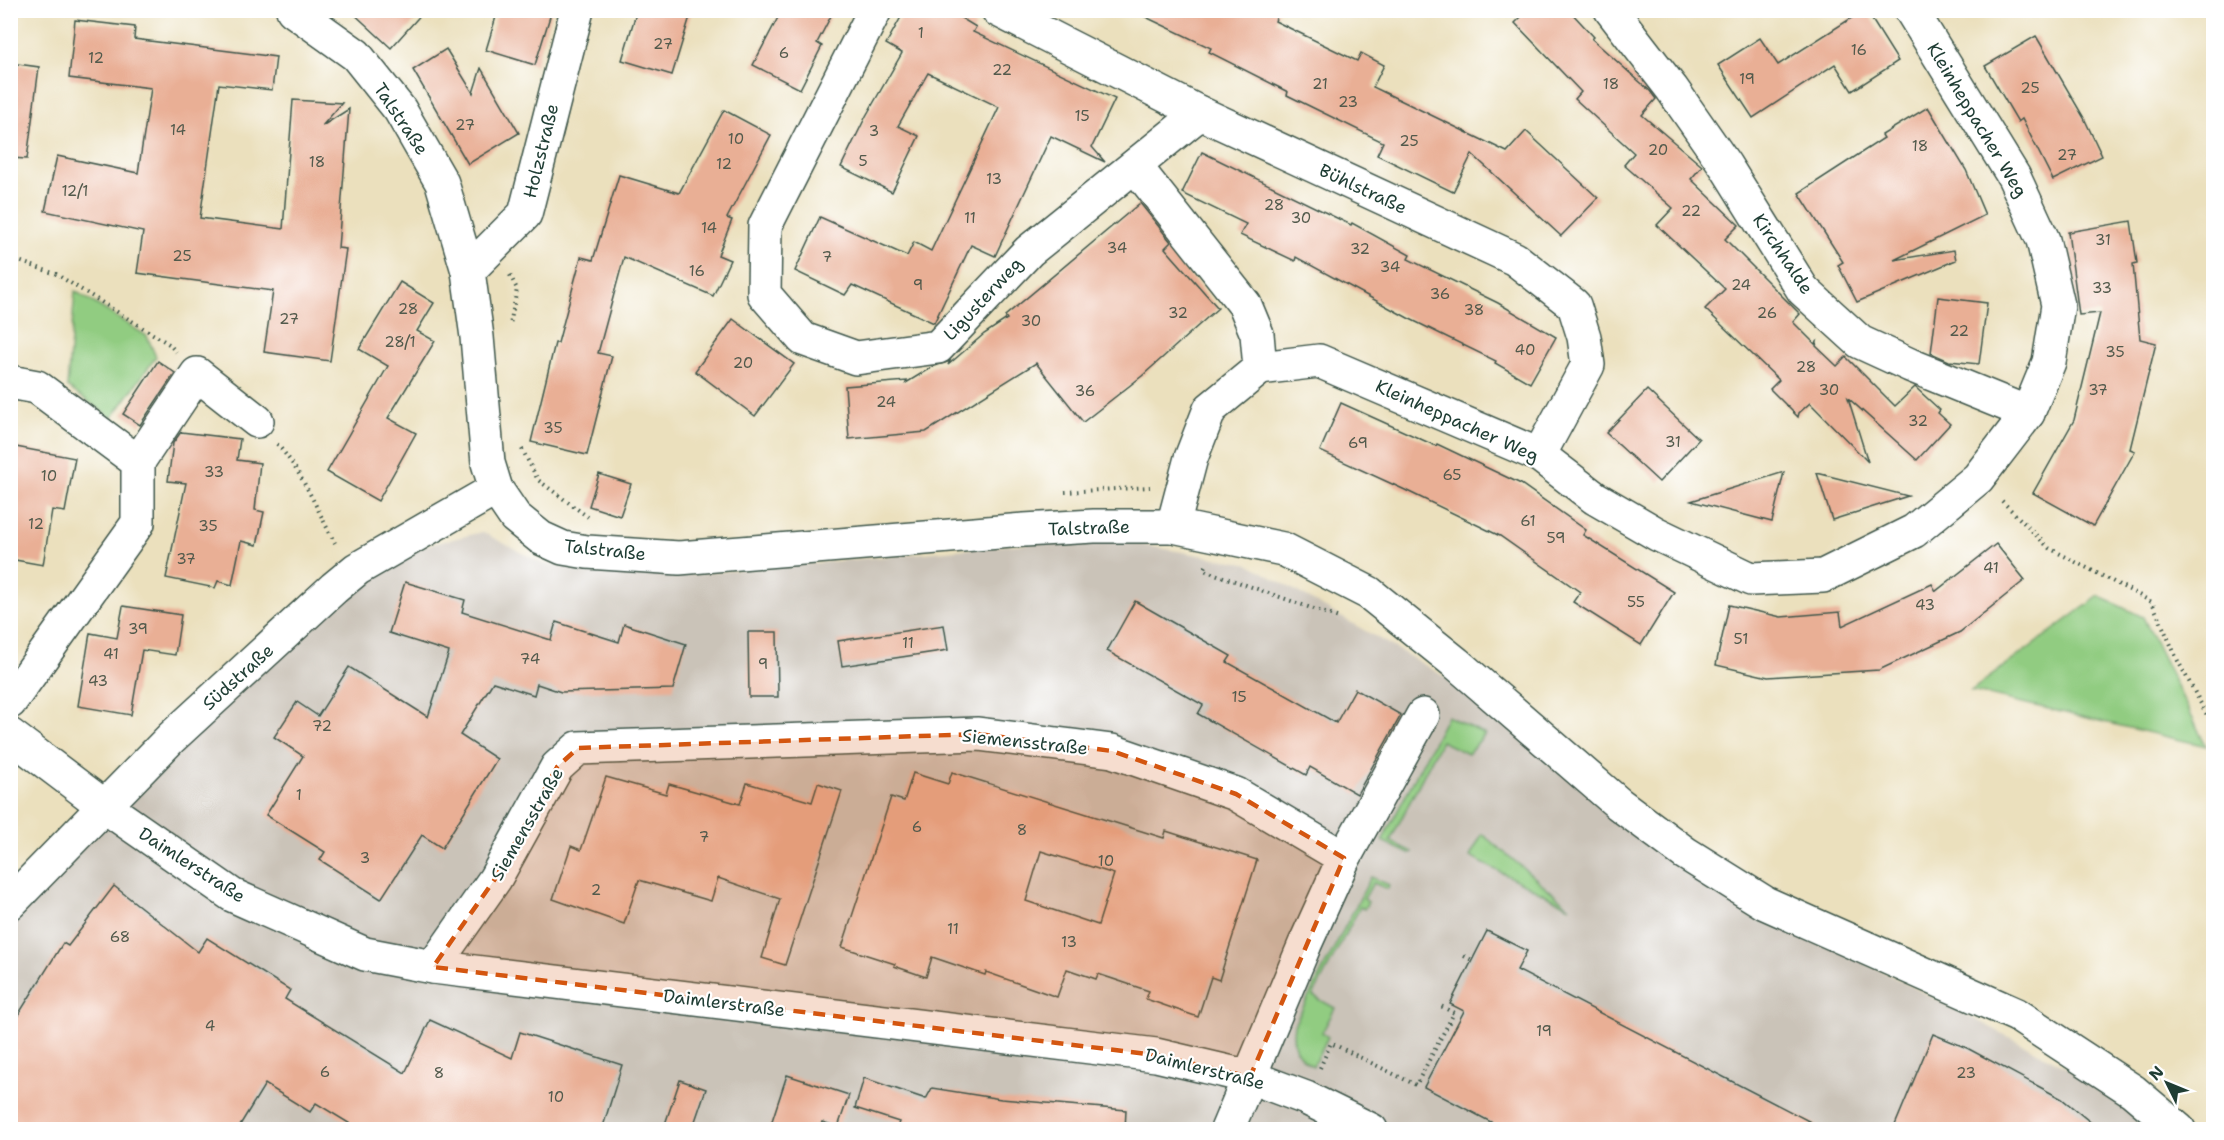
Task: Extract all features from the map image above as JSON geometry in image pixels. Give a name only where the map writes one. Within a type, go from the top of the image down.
[{"type":"street","name":"Talstraße","points":[[293,10],[356,56],[400,110],[442,183],[468,271],[477,337],[488,463],[496,489],[515,517],[541,538],[563,548],[679,558],[1094,526],[1173,526],[1283,549],[1369,592],[1456,663],[1619,804],[1685,853],[1765,903],[2017,1015],[2133,1091],[2179,1130]]},
{"type":"street","name":"Holzstraße","points":[[468,271],[525,214],[577,10]]},
{"type":"street","name":"Ligusterweg","points":[[875,10],[765,226],[764,294],[803,339],[856,358],[938,347],[1029,251],[1200,113]]},
{"type":"street","name":"Bühlstraße","points":[[998,10],[1200,113],[1515,260],[1574,305],[1584,337],[1588,365],[1539,455]]},
{"type":"street","name":"Kirchhalde","points":[[1611,10],[1672,89],[1725,165],[1803,290],[1860,342],[1910,365],[2028,412]]},
{"type":"street","name":"Kleinheppacher Weg","points":[[1260,368],[1319,361],[1539,455],[1595,498],[1657,534],[1751,579],[1823,576],[1914,531],[1978,478],[2028,412],[2049,362],[2058,305],[2043,240],[2014,177],[1911,10]]},
{"type":"street","points":[[1135,166],[1245,305],[1257,334],[1260,368],[1210,409],[1191,458],[1173,526]]},
{"type":"street","points":[[10,702],[138,523],[138,462],[197,374],[257,421]]},
{"type":"street","points":[[10,382],[37,387],[138,462]]},
{"type":"street","name":"Südstraße","points":[[10,903],[171,738],[334,588],[357,569],[496,489]]},
{"type":"street","points":[[1227,1130],[1305,944],[1344,858],[1423,716]]},
{"type":"street","name":"Siemensstraße","points":[[433,967],[495,879],[558,766],[578,748],[978,734],[1112,751],[1236,794],[1344,858]]},
{"type":"street","name":"Daimlerstraße","points":[[10,735],[104,806],[232,895],[365,954],[433,967],[1156,1055],[1250,1077],[1306,1098],[1371,1130]]},
{"type":"path","points":[[495,244],[517,289],[509,331]]},
{"type":"path","points":[[10,258],[56,274],[169,345],[197,374]]},
{"type":"path","points":[[257,421],[289,457],[323,517],[334,542]]},
{"type":"path","points":[[522,449],[538,480],[586,516],[596,520]]},
{"type":"path","points":[[1978,478],[2049,548],[2151,602],[2192,690],[2214,728]]},
{"type":"path","points":[[1054,493],[1149,487],[1182,490]]},
{"type":"path","points":[[1204,570],[1344,620]]},
{"type":"path","points":[[1464,956],[1472,960]]},
{"type":"path","points":[[1306,1098],[1331,1043],[1416,1085],[1454,1013],[1439,1005]]},
{"type":"highlighted area","points":[[978,734],[1112,751],[1236,794],[1344,858],[1250,1077],[1156,1055],[433,967],[495,879],[557,767],[578,748]]},
{"type":"shaded area","points":[[482,532],[544,564],[685,575],[1099,537],[1249,564],[1461,686],[1687,873],[2100,1084],[2155,1130],[11,1130],[11,925],[59,868],[317,617],[416,548]]},
{"type":"green space","points":[[75,291],[147,336],[156,357],[112,418],[67,387]]},
{"type":"green space","points":[[2099,596],[2143,617],[2206,746],[1971,691]]},
{"type":"green space","points":[[1447,716],[1485,734],[1468,754],[1441,741],[1390,841],[1412,852],[1409,854],[1382,841]]},
{"type":"green space","points":[[1482,834],[1570,907],[1470,857]]},
{"type":"green space","points":[[1371,877],[1389,885],[1388,889],[1373,883],[1364,899],[1368,902],[1364,909],[1360,907],[1313,996],[1335,1008],[1322,1033],[1328,1037],[1313,1066],[1298,1054],[1293,1038],[1294,1025]]},
{"type":"building","points":[[350,10],[425,10],[391,48]]},
{"type":"building","points":[[498,10],[552,10],[535,65],[486,50]]},
{"type":"building","points":[[637,10],[692,10],[672,75],[622,60]]},
{"type":"building","points":[[782,10],[834,10],[817,43],[822,46],[800,89],[753,65]]},
{"type":"building","points":[[905,10],[948,10],[976,27],[973,32],[1115,99],[1092,147],[1105,162],[1051,136],[995,256],[971,245],[934,323],[852,285],[845,295],[795,271],[820,217],[907,256],[914,242],[931,251],[999,107],[928,73],[898,126],[919,136],[892,192],[841,167],[866,116],[902,53],[886,44]]},
{"type":"building","points":[[1131,10],[1279,10],[1275,21],[1357,61],[1361,53],[1384,65],[1373,87],[1507,152],[1526,131],[1598,198],[1561,236],[1472,154],[1453,192],[1377,155],[1383,142],[1287,95],[1288,92],[1209,52],[1211,48]]},
{"type":"building","points":[[1528,10],[1569,10],[1594,37],[1592,39],[1650,91],[1656,99],[1642,115],[1702,166],[1691,179],[1739,225],[1725,239],[1800,314],[1793,322],[1815,344],[1817,342],[1816,346],[1837,366],[1846,357],[1895,406],[1915,387],[1940,410],[1938,413],[1950,424],[1917,460],[1848,398],[1868,462],[1810,403],[1799,413],[1798,417],[1770,389],[1779,380],[1705,309],[1725,289],[1657,225],[1673,208],[1624,165],[1634,153],[1575,99],[1581,92],[1515,23]]},
{"type":"building","points":[[1864,10],[1898,61],[1852,91],[1835,64],[1753,118],[1718,65],[1760,38],[1778,65]]},
{"type":"building","points":[[75,20],[135,27],[134,39],[276,57],[272,90],[219,84],[200,218],[283,229],[293,100],[342,103],[322,126],[349,109],[338,248],[346,249],[330,361],[264,352],[273,291],[137,273],[143,232],[45,211],[57,156],[138,173],[151,88],[69,78]]},
{"type":"building","points":[[2036,36],[2084,118],[2102,156],[2053,180],[2022,119],[2018,122],[1985,66]]},
{"type":"building","points":[[446,49],[473,93],[481,68],[519,133],[468,164],[413,70]]},
{"type":"building","points":[[10,63],[39,67],[27,159],[10,158]]},
{"type":"building","points":[[1928,107],[1966,170],[1985,215],[1894,260],[1954,250],[1956,260],[1857,302],[1838,265],[1843,262],[1799,193],[1884,138],[1882,135]]},
{"type":"building","points":[[724,110],[771,135],[727,218],[732,220],[718,255],[730,260],[713,296],[624,257],[598,353],[612,356],[587,455],[531,442],[555,343],[558,343],[581,257],[593,260],[619,175],[679,193]]},
{"type":"building","points":[[1202,152],[1351,225],[1352,223],[1410,255],[1408,259],[1498,303],[1556,337],[1530,383],[1495,363],[1496,361],[1408,318],[1296,257],[1295,261],[1240,235],[1246,224],[1182,193]]},
{"type":"building","points":[[1140,203],[1171,242],[1165,248],[1218,308],[1142,376],[1083,422],[1036,363],[926,432],[849,439],[845,386],[907,381],[906,383],[932,367],[950,361],[948,365],[984,334],[1007,319],[1005,316]]},
{"type":"building","points":[[2131,221],[2137,263],[2133,264],[2140,339],[2156,343],[2130,449],[2135,451],[2093,526],[2033,493],[2074,420],[2100,313],[2079,315],[2068,232]]},
{"type":"building","points":[[400,282],[434,303],[417,331],[435,341],[388,418],[416,433],[378,501],[327,472],[388,366],[359,349]]},
{"type":"building","points":[[1938,297],[1987,303],[1979,364],[1949,361],[1931,353]]},
{"type":"building","points":[[733,319],[794,364],[755,416],[695,371]]},
{"type":"building","points":[[158,361],[175,373],[140,425],[123,414]]},
{"type":"building","points":[[1647,390],[1699,439],[1659,482],[1606,433]]},
{"type":"building","points":[[1341,403],[1436,446],[1437,444],[1521,484],[1586,530],[1583,535],[1674,592],[1641,645],[1573,602],[1580,592],[1500,536],[1320,451]]},
{"type":"building","points":[[181,432],[240,439],[237,460],[260,463],[255,510],[264,512],[257,545],[241,541],[232,585],[218,581],[215,588],[166,578],[186,483],[168,481],[173,443]]},
{"type":"building","points":[[16,447],[75,458],[65,512],[52,510],[43,565],[10,559],[10,476]]},
{"type":"building","points":[[1784,472],[1772,522],[1691,501]]},
{"type":"building","points":[[1817,473],[1908,496],[1832,520]]},
{"type":"building","points":[[599,474],[631,484],[620,516],[589,506]]},
{"type":"building","points":[[1996,544],[2025,580],[1960,632],[1879,670],[1768,677],[1716,665],[1729,605],[1781,617],[1840,612],[1842,626],[1932,584],[1936,591]]},
{"type":"building","points":[[405,582],[465,600],[462,612],[551,640],[556,622],[619,642],[624,624],[686,644],[673,689],[561,692],[537,684],[534,695],[493,682],[460,735],[497,759],[442,848],[422,835],[381,899],[320,860],[325,852],[266,815],[303,756],[274,737],[297,702],[318,716],[349,667],[428,717],[449,652],[389,633]]},
{"type":"building","points":[[1135,601],[1231,656],[1227,662],[1336,723],[1355,689],[1401,715],[1357,794],[1310,767],[1306,775],[1198,714],[1203,705],[1107,651]]},
{"type":"building","points":[[123,606],[181,615],[175,655],[142,650],[131,715],[78,706],[90,633],[117,638]]},
{"type":"building","points":[[944,625],[948,650],[842,666],[838,641]]},
{"type":"building","points":[[748,632],[777,632],[778,697],[749,697]]},
{"type":"building","points":[[952,772],[1164,838],[1166,831],[1257,860],[1219,980],[1211,977],[1198,1017],[1146,999],[1149,991],[1098,974],[1096,979],[1067,969],[1057,997],[986,972],[985,975],[932,957],[926,977],[894,966],[895,964],[842,947],[891,797],[904,801],[913,773],[948,784]],"holes":[[[1041,851],[1114,874],[1098,925],[1026,901]]]},
{"type":"building","points":[[606,777],[666,794],[669,784],[740,804],[747,783],[812,802],[818,783],[842,791],[785,965],[762,958],[780,899],[718,878],[711,901],[639,880],[624,924],[553,899],[571,846],[581,850]]},
{"type":"building","points":[[114,886],[198,952],[207,938],[290,990],[285,999],[405,1073],[430,1020],[512,1058],[520,1032],[622,1065],[602,1130],[360,1130],[316,1103],[310,1112],[265,1084],[237,1130],[10,1130],[10,1028],[63,943],[68,946]]},
{"type":"building","points":[[1487,931],[1527,951],[1517,970],[1826,1130],[1506,1130],[1424,1087],[1464,1011],[1450,1004]]},
{"type":"building","points":[[1933,1034],[1967,1048],[2062,1099],[2100,1130],[1893,1130]]},
{"type":"building","points":[[787,1075],[849,1095],[838,1127],[822,1122],[819,1130],[769,1130]]},
{"type":"building","points":[[864,1078],[926,1099],[932,1088],[1001,1099],[1126,1110],[1125,1130],[896,1130],[899,1122],[855,1108]]},
{"type":"building","points":[[680,1080],[706,1089],[692,1130],[663,1130]]}]
